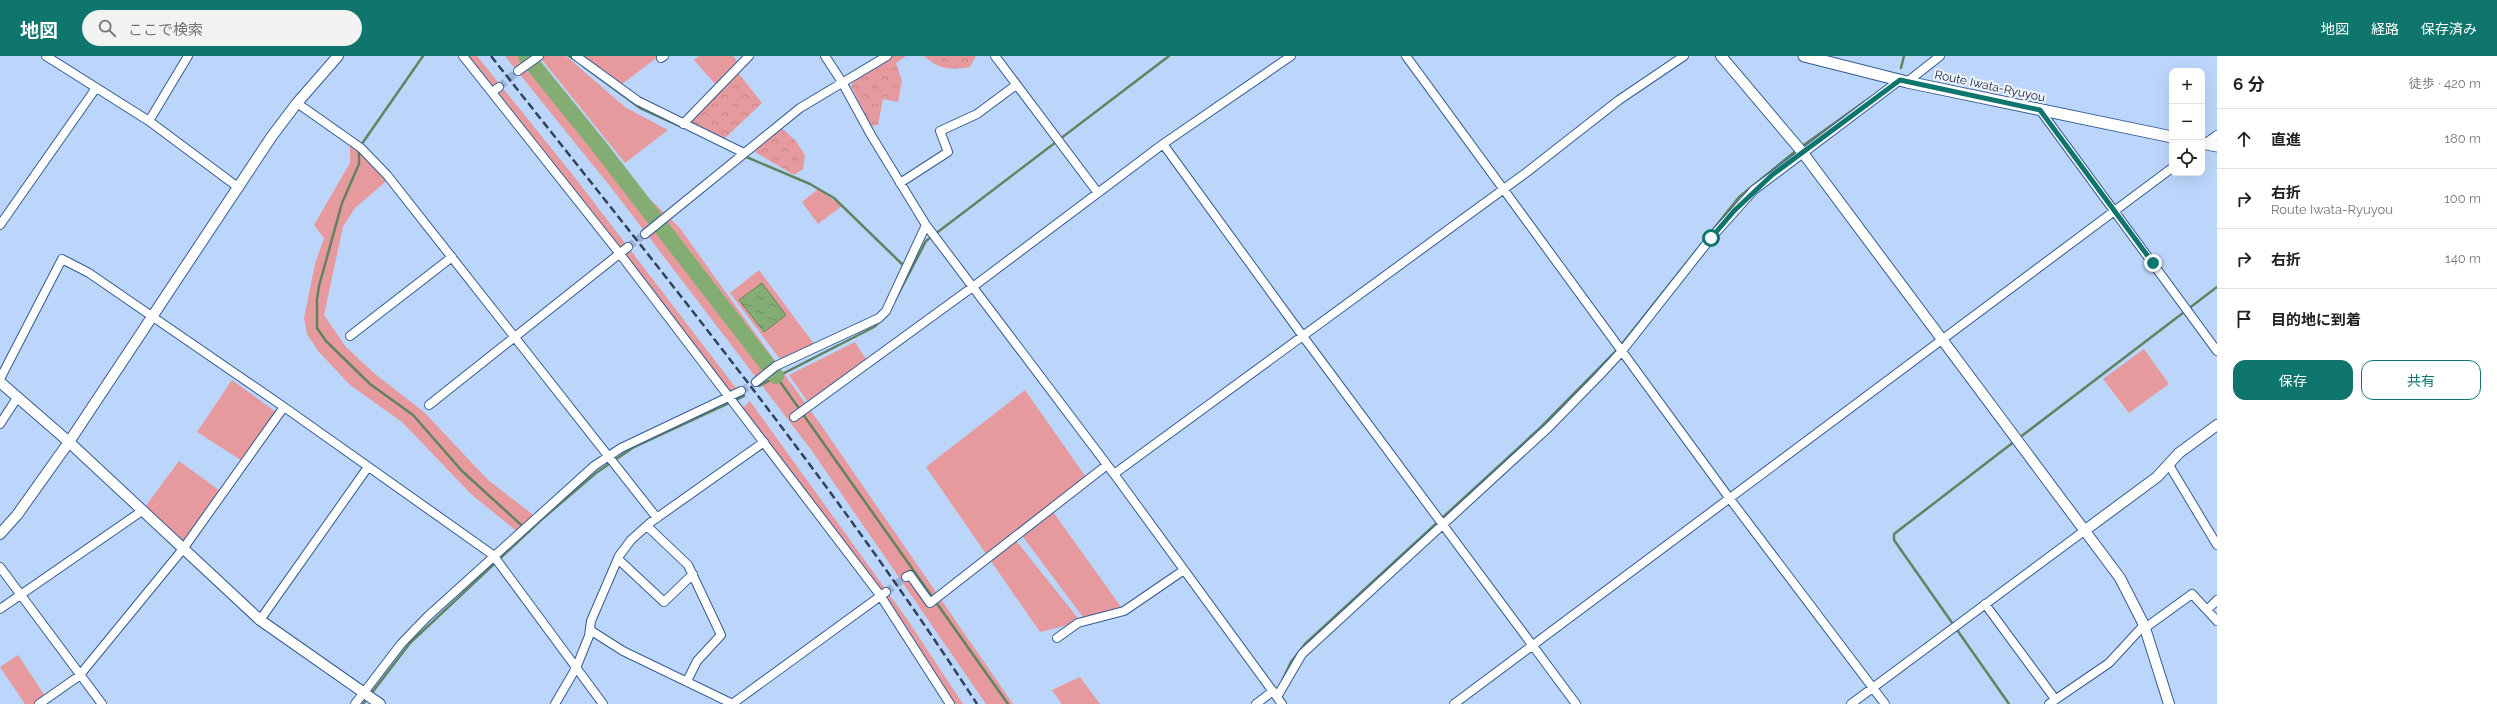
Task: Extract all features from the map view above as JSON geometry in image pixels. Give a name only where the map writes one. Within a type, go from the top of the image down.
[{"type":"main road","name":"Route Iwata-Ryuyou","points":[[1804,56],[1904,81],[2169,136]]},
{"type":"main road","points":[[2205,144],[2217,146]]},
{"type":"street","points":[[149,121],[188,56]]},
{"type":"street","points":[[0,534],[17,514],[68,442],[296,103],[338,56]]},
{"type":"street","points":[[463,56],[495,90],[764,442],[883,593],[950,704]]},
{"type":"street","points":[[518,71],[539,56]]},
{"type":"street","points":[[576,56],[638,101],[744,153]]},
{"type":"street","points":[[683,124],[749,56]]},
{"type":"street","points":[[825,56],[842,82],[926,225],[974,286],[1114,474],[1277,698]]},
{"type":"street","points":[[645,234],[800,108],[887,56]]},
{"type":"street","points":[[995,56],[1098,193]]},
{"type":"street","points":[[794,417],[974,286],[1163,144],[1291,56]]},
{"type":"street","points":[[1406,56],[1502,189],[1884,704]]},
{"type":"street","points":[[1114,474],[1502,189],[1618,100],[1684,56]]},
{"type":"street","points":[[1721,56],[1803,153],[2120,578],[2144,626],[2169,704]]},
{"type":"street","points":[[1256,704],[1277,698],[1292,667],[1302,654],[1549,427],[1622,351],[1734,211],[1772,175],[1940,56]]},
{"type":"street","points":[[50,57],[149,121],[239,188]]},
{"type":"street","points":[[900,183],[948,152],[940,131],[977,114],[1016,85]]},
{"type":"street","points":[[0,225],[96,88]]},
{"type":"street","points":[[296,103],[361,148],[387,175],[516,336],[657,518]]},
{"type":"street","points":[[2040,110],[2217,351]]},
{"type":"street","points":[[2205,143],[2217,135]]},
{"type":"street","points":[[1163,144],[1442,525],[1576,704]]},
{"type":"street","points":[[1454,704],[2169,170]]},
{"type":"street","points":[[756,382],[776,366],[879,318],[886,311],[926,225]]},
{"type":"street","points":[[429,405],[628,247]]},
{"type":"street","points":[[350,336],[452,257]]},
{"type":"street","points":[[0,379],[62,260],[89,273],[284,407],[493,555],[603,704]]},
{"type":"street","points":[[0,382],[68,442],[260,620],[374,702]]},
{"type":"street","points":[[355,704],[362,692],[422,622],[493,555],[574,483],[621,448],[741,391]]},
{"type":"street","points":[[0,424],[17,398]]},
{"type":"street","points":[[39,704],[79,676],[183,549],[284,407]]},
{"type":"street","points":[[1851,704],[2084,531],[2169,466],[2179,453],[2217,425]]},
{"type":"street","points":[[555,704],[576,668],[590,630],[591,621],[618,559],[631,540],[657,518],[764,442]]},
{"type":"street","points":[[906,577],[910,575],[930,603],[1107,465]]},
{"type":"street","points":[[260,620],[368,466]]},
{"type":"street","points":[[2169,466],[2217,545]]},
{"type":"street","points":[[0,609],[142,511]]},
{"type":"street","points":[[647,526],[688,565],[722,635],[697,661],[687,681]]},
{"type":"street","points":[[618,559],[664,602],[692,574]]},
{"type":"street","points":[[0,567],[79,676],[102,704]]},
{"type":"street","points":[[1057,638],[1078,623],[1124,611],[1184,570]]},
{"type":"street","points":[[590,630],[623,651],[733,704],[883,593]]},
{"type":"street","points":[[1985,604],[2053,702],[2109,663],[2144,626],[2192,594],[2217,621]]},
{"type":"street","points":[[2207,610],[2217,600]]},
{"type":"green space","points":[[467,56],[477,56],[576,179],[739,392],[730,396]]},
{"type":"green space","points":[[505,56],[536,56],[632,182],[679,227],[821,425],[1013,704],[986,704],[812,451],[613,190]]},
{"type":"green space","points":[[539,56],[566,56],[625,107],[668,130],[625,163]]},
{"type":"green space","points":[[576,56],[659,56],[622,84]]},
{"type":"green space","points":[[699,56],[733,56],[738,62],[716,85],[694,60]]},
{"type":"green space","points":[[887,56],[906,56],[896,63],[902,81],[898,102],[883,99],[878,125],[871,126],[851,86],[862,70]]},
{"type":"green space","points":[[924,56],[976,56],[970,67],[951,69],[935,64]]},
{"type":"green space","points":[[736,70],[762,103],[724,139],[686,121]]},
{"type":"green space","points":[[778,125],[795,140],[805,155],[803,169],[794,175],[755,152],[769,133]]},
{"type":"green space","points":[[350,140],[390,178],[355,208],[343,227],[324,315],[346,347],[375,374],[424,412],[488,480],[536,517],[531,518],[519,533],[472,495],[402,422],[350,385],[318,351],[307,334],[304,318],[315,264],[324,238],[314,225],[350,163]]},
{"type":"green space","points":[[818,189],[842,206],[818,224],[802,202]]},
{"type":"green space","points":[[759,270],[817,348],[783,363],[730,293]]},
{"type":"green space","points":[[855,342],[868,362],[810,405],[789,375]]},
{"type":"green space","points":[[2144,349],[2169,384],[2129,413],[2103,379]]},
{"type":"green space","points":[[232,380],[276,412],[244,462],[197,432]]},
{"type":"green space","points":[[1025,390],[1088,480],[1051,509],[1124,611],[1086,621],[1020,533],[1014,538],[1081,622],[1040,632],[926,467]]},
{"type":"green space","points":[[750,401],[907,619],[963,704],[950,704],[881,597],[741,410]]},
{"type":"green space","points":[[179,461],[223,493],[183,549],[142,511]]},
{"type":"green space","points":[[18,655],[47,699],[39,704],[25,704],[0,667]]},
{"type":"green space","points":[[1080,677],[1100,704],[1062,704],[1052,690]]},
{"type":"water","points":[[762,283],[786,315],[764,332],[739,300]]},
{"type":"waterway","points":[[423,56],[359,148],[359,164],[342,203],[319,286],[317,299],[317,328],[326,341],[370,384],[413,415],[462,471],[529,532]]},
{"type":"waterway","points":[[526,56],[598,145],[776,376]]},
{"type":"waterway","points":[[569,56],[575,60]]},
{"type":"waterway","points":[[892,306],[926,241],[1169,56]]},
{"type":"waterway","points":[[1901,68],[1904,56]]},
{"type":"waterway","points":[[583,66],[640,108],[682,127]]},
{"type":"waterway","points":[[1801,147],[1871,97]]},
{"type":"waterway","points":[[1621,345],[1739,197],[1797,150]]},
{"type":"waterway","points":[[744,156],[810,184],[834,198],[904,266]]},
{"type":"waterway","points":[[2019,438],[2217,287]]},
{"type":"waterway","points":[[759,386],[874,327],[888,314]]},
{"type":"waterway","points":[[1283,679],[1291,662],[1305,644],[1540,428],[1618,349]]},
{"type":"waterway","points":[[776,376],[1008,704]]},
{"type":"waterway","points":[[371,694],[410,643],[541,520],[596,473],[634,447],[744,396]]},
{"type":"waterway","points":[[2009,704],[1894,540],[1894,534],[2015,441]]},
{"type":"waterway","points":[[363,704],[368,698]]},
{"type":"tunnel","points":[[499,87],[518,71]]},
{"type":"tunnel","points":[[628,247],[645,234]]},
{"type":"tunnel","points":[[741,391],[756,382]]},
{"type":"tunnel","points":[[886,592],[906,577]]},
{"type":"railway","points":[[491,56],[742,374],[803,455],[863,537],[977,704]]},
{"type":"route","points":[[1711,238],[1754,190],[1900,80],[2040,110],[2153,263]]}]
